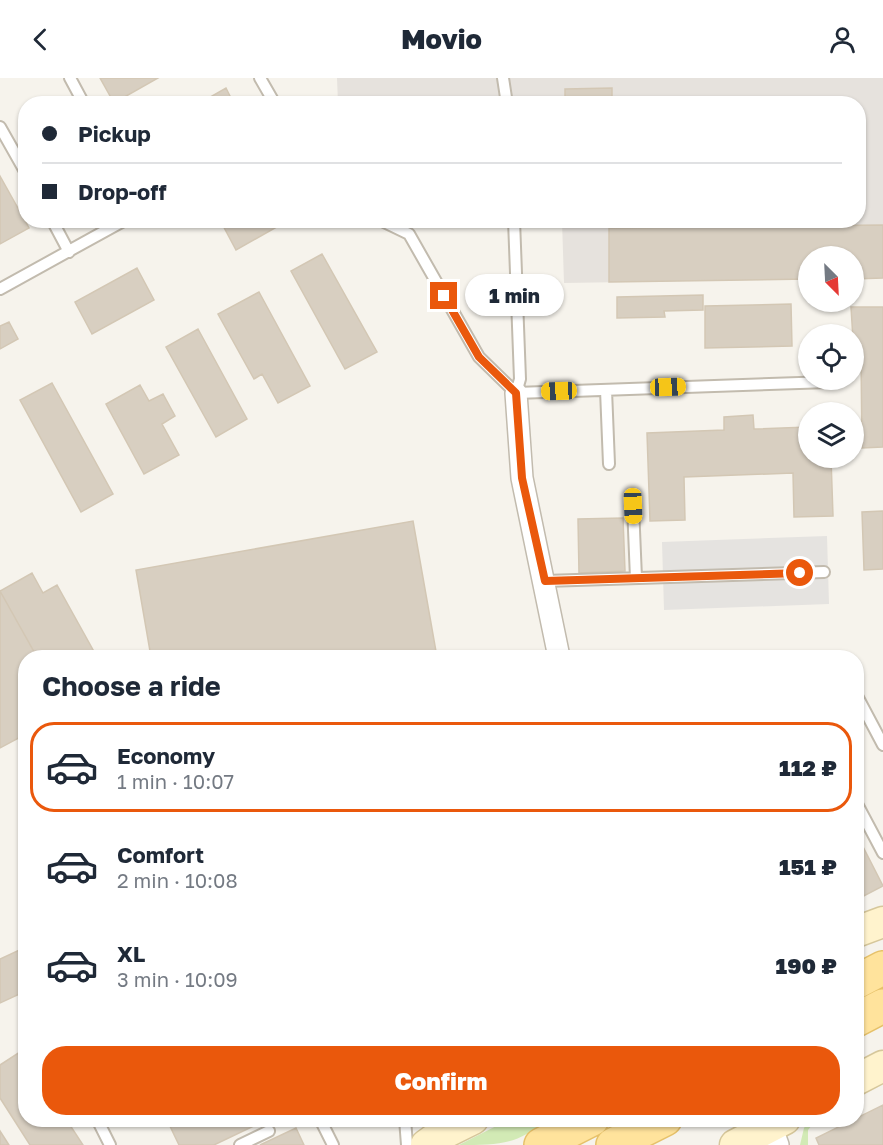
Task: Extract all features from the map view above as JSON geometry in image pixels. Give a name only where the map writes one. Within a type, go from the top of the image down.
[{"type":"main road","points":[[864,978],[883,968]]},
{"type":"main road","points":[[864,1016],[883,1006]]},
{"type":"main road","points":[[541,1145],[576,1127]]},
{"type":"main road","points":[[613,1145],[654,1129]]},
{"type":"street","points":[[516,393],[522,478],[558,650]]},
{"type":"street","points":[[864,929],[883,922]]},
{"type":"street","points":[[864,1076],[883,1066]]},
{"type":"street","points":[[426,1145],[457,1127]]},
{"type":"street","points":[[735,1145],[778,1130]]},
{"type":"lane","points":[[70,78],[80,96]]},
{"type":"lane","points":[[260,78],[270,96]]},
{"type":"lane","points":[[503,78],[506,96]]},
{"type":"lane","points":[[0,127],[18,159]]},
{"type":"lane","points":[[56,228],[69,252]]},
{"type":"lane","points":[[0,289],[111,228]]},
{"type":"lane","points":[[397,228],[409,234],[479,357],[516,393],[798,383]]},
{"type":"lane","points":[[514,228],[520,379],[516,393]]},
{"type":"lane","points":[[606,390],[609,464]]},
{"type":"lane","points":[[633,506],[636,578]]},
{"type":"lane","points":[[545,581],[824,572]]},
{"type":"lane","points":[[864,709],[883,745]]},
{"type":"lane","points":[[864,817],[883,853]]},
{"type":"lane","points":[[101,1127],[110,1145]]},
{"type":"lane","points":[[324,1127],[333,1145]]},
{"type":"lane","points":[[406,1127],[407,1145]]},
{"type":"lane","points":[[240,1145],[269,1131]]},
{"type":"shaded area","points":[[337,78],[883,78],[883,278],[864,279],[864,246],[798,246],[798,279],[564,283],[562,228],[866,228],[866,96],[338,96]]},
{"type":"shaded area","points":[[827,536],[829,604],[664,610],[662,542]]},
{"type":"green space","points":[[494,1127],[538,1127],[507,1142],[459,1145]]},
{"type":"green space","points":[[810,1127],[808,1130],[808,1145],[800,1145],[804,1128]]},
{"type":"building","points":[[100,78],[158,78],[126,96],[110,96]]},
{"type":"building","points":[[226,88],[230,96],[212,96]]},
{"type":"building","points":[[612,88],[612,96],[565,96],[565,89]]},
{"type":"building","points":[[0,176],[18,208],[18,228],[29,228],[0,244]]},
{"type":"building","points":[[866,225],[883,225],[883,278],[864,279],[864,246],[798,246],[798,279],[609,282],[609,228],[866,228]]},
{"type":"building","points":[[224,228],[275,228],[236,250]]},
{"type":"building","points":[[322,254],[377,352],[345,369],[291,271]]},
{"type":"building","points":[[137,268],[154,300],[92,334],[75,302]]},
{"type":"building","points":[[259,292],[310,386],[278,403],[262,374],[254,379],[218,314]]},
{"type":"building","points":[[703,295],[703,310],[664,311],[665,317],[617,318],[617,297]]},
{"type":"building","points":[[791,304],[792,346],[705,348],[705,306]]},
{"type":"building","points":[[864,307],[883,307],[883,447],[864,448],[864,402],[862,402],[861,390],[864,390],[864,324],[852,324],[851,312],[864,312]]},
{"type":"building","points":[[9,322],[18,339],[0,349],[0,326]]},
{"type":"building","points":[[198,329],[247,419],[216,437],[166,347]]},
{"type":"building","points":[[52,383],[113,494],[81,512],[20,400]]},
{"type":"building","points":[[140,385],[149,401],[163,394],[175,416],[162,424],[179,455],[144,474],[106,404]]},
{"type":"building","points":[[753,415],[754,429],[798,427],[798,468],[831,468],[833,516],[794,517],[793,473],[684,477],[685,520],[650,521],[647,433],[724,430],[724,417]]},
{"type":"building","points":[[883,511],[883,569],[864,570],[862,512]]},
{"type":"building","points":[[623,518],[625,571],[579,573],[578,519]]},
{"type":"building","points":[[413,521],[436,650],[150,650],[136,570]]},
{"type":"building","points":[[32,573],[43,593],[57,585],[93,650],[33,650],[0,591]]},
{"type":"building","points":[[0,591],[33,650],[18,650],[18,738],[0,748]]},
{"type":"building","points":[[864,849],[883,886],[864,896]]},
{"type":"building","points":[[18,951],[18,995],[0,1003],[0,959]]},
{"type":"building","points":[[18,1053],[18,1126],[0,1098],[0,1065]]},
{"type":"building","points":[[883,1105],[883,1145],[819,1145],[816,1138],[838,1127],[864,1127],[864,1114]]},
{"type":"building","points":[[19,1127],[71,1127],[83,1145],[30,1145]]},
{"type":"building","points":[[170,1127],[251,1127],[214,1145],[179,1145]]},
{"type":"building","points":[[296,1128],[304,1145],[260,1145]]},
{"type":"building","points":[[0,1131],[9,1145],[0,1145]]},
{"type":"route","points":[[444,296],[479,357],[516,393],[522,478],[545,581],[800,573]]}]
